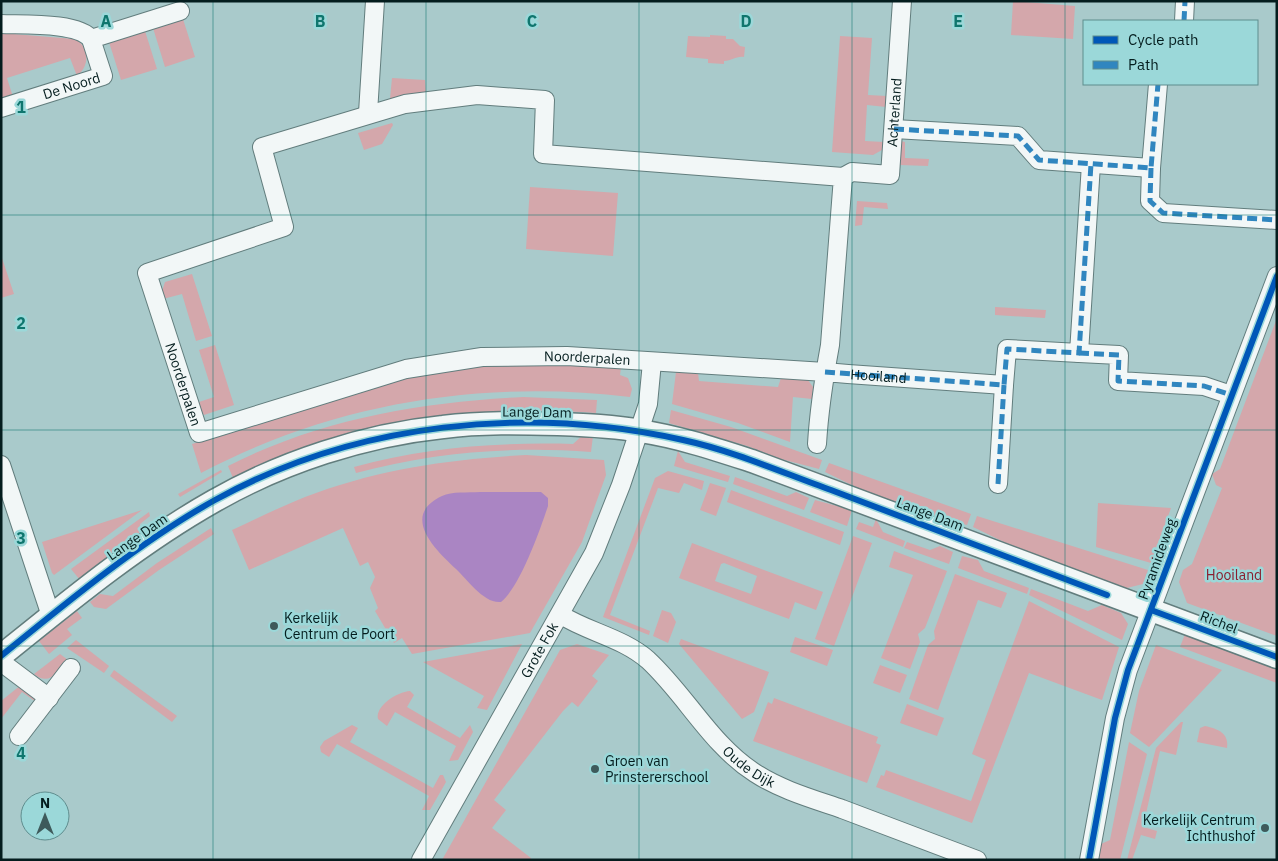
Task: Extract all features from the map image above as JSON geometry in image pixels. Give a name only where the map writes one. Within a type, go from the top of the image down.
[{"type":"street","points":[[368,114],[375,1]]},
{"type":"street","name":"Achterland","points":[[843,177],[852,172],[890,174],[902,1]]},
{"type":"street","points":[[1184,20],[1185,1]]},
{"type":"street","points":[[1,24],[72,28],[86,33],[91,38],[180,11]]},
{"type":"street","name":"De Noord","points":[[1,108],[103,76],[91,38]]},
{"type":"street","points":[[1158,85],[1150,201],[1163,213],[1277,220]]},
{"type":"street","name":"Noorderpalen","points":[[825,372],[543,355],[505,356],[433,364],[370,379],[199,434],[147,273],[284,226],[262,147],[405,104],[456,97],[502,96],[545,100],[543,154],[843,177]]},
{"type":"street","points":[[894,129],[1018,136],[1039,160],[1151,168]]},
{"type":"street","points":[[1079,353],[1091,164]]},
{"type":"street","points":[[817,444],[820,398],[830,345],[843,177]]},
{"type":"street","name":"Pyramideweg","points":[[1089,860],[1119,700],[1231,395],[1277,276]]},
{"type":"street","points":[[998,484],[1006,349],[1119,355],[1118,381],[1204,386],[1231,395]]},
{"type":"street","points":[[639,431],[648,404],[652,362]]},
{"type":"street","name":"Hooiland","points":[[825,372],[1004,385]]},
{"type":"street","name":"Lange Dam","points":[[1,656],[150,542],[214,501],[266,475],[358,443],[450,426],[509,423],[579,425],[639,431],[687,440],[752,461],[1151,610]]},
{"type":"street","name":"Grote Fok","points":[[421,860],[594,553],[621,485],[639,431]]},
{"type":"street","points":[[1,464],[51,616]]},
{"type":"street","name":"Richel","points":[[1151,610],[1277,657]]},
{"type":"street","name":"Oude Dijk","points":[[560,615],[580,626],[621,642],[646,659],[677,691],[724,747],[756,774],[805,795],[977,860]]},
{"type":"street","points":[[1,662],[49,698]]},
{"type":"street","points":[[20,736],[71,668]]},
{"type":"green space","points":[[1013,1],[1075,6],[1073,39],[1011,35]]},
{"type":"green space","points":[[183,19],[195,57],[165,67],[153,28]]},
{"type":"green space","points":[[145,31],[157,69],[121,80],[109,42]]},
{"type":"green space","points":[[1,33],[75,39],[80,42],[86,52],[86,62],[77,76],[70,58],[7,78],[13,97],[1,99]]},
{"type":"green space","points":[[710,35],[726,36],[726,39],[733,39],[740,46],[745,47],[744,57],[724,61],[724,64],[708,63],[708,59],[686,57],[688,36],[710,37]]},
{"type":"green space","points":[[840,36],[872,38],[868,95],[887,96],[886,107],[867,105],[865,141],[884,142],[882,150],[873,155],[832,152]]},
{"type":"green space","points":[[392,78],[425,80],[426,92],[390,99]]},
{"type":"green space","points":[[392,123],[393,125],[382,144],[364,150],[358,133]]},
{"type":"green space","points":[[901,141],[905,142],[905,158],[929,159],[928,166],[900,165]]},
{"type":"green space","points":[[530,187],[618,193],[613,256],[526,249]]},
{"type":"green space","points":[[857,201],[887,203],[888,209],[864,207],[862,225],[855,226]]},
{"type":"green space","points":[[1,255],[14,294],[1,298]]},
{"type":"green space","points":[[192,274],[212,336],[196,341],[182,294],[163,299],[162,291],[165,282]]},
{"type":"green space","points":[[995,307],[1046,310],[1045,318],[995,315]]},
{"type":"green space","name":"Hooiland","points":[[1277,318],[1277,636],[1187,603],[1179,582],[1183,570],[1192,564],[1222,488],[1216,485],[1212,474],[1220,469]]},
{"type":"green space","points":[[215,345],[234,405],[204,415],[196,403],[214,397],[199,350]]},
{"type":"green space","points":[[544,363],[621,368],[620,375],[628,378],[632,389],[630,397],[574,392],[519,391],[464,395],[410,402],[356,413],[303,429],[251,449],[201,473],[192,444],[413,376],[456,368]]},
{"type":"green space","points":[[676,372],[698,373],[699,381],[778,387],[781,378],[808,380],[813,387],[812,399],[793,397],[790,442],[738,423],[672,404]]},
{"type":"green space","points":[[523,397],[597,400],[596,413],[519,411],[442,416],[391,424],[263,464],[233,478],[228,466],[299,436],[372,416],[447,403]]},
{"type":"green space","points":[[671,410],[731,427],[822,460],[819,469],[781,459],[747,446],[669,423]]},
{"type":"green space","points":[[583,435],[593,436],[591,452],[502,450],[415,460],[356,473],[354,467],[435,450],[463,447],[573,444]]},
{"type":"green space","points":[[678,451],[685,462],[730,476],[728,482],[674,466]]},
{"type":"green space","points":[[526,455],[604,460],[606,475],[582,542],[530,633],[412,654],[402,638],[394,643],[375,611],[378,608],[370,588],[375,577],[368,562],[360,566],[343,528],[249,570],[232,530],[306,497],[368,477],[446,462]]},
{"type":"green space","points":[[829,463],[971,514],[967,525],[933,516],[864,491],[825,472]]},
{"type":"green space","points":[[221,470],[222,472],[180,497],[178,494]]},
{"type":"green space","points":[[668,471],[704,481],[702,490],[684,483],[679,493],[658,488],[610,615],[650,631],[649,635],[603,617],[655,478]]},
{"type":"green space","points":[[735,477],[787,496],[796,492],[809,498],[804,510],[733,484]]},
{"type":"green space","points":[[710,483],[726,488],[716,516],[700,510]]},
{"type":"green space","points":[[731,490],[844,532],[840,545],[727,502]]},
{"type":"green space","points":[[815,500],[852,510],[847,526],[810,512]]},
{"type":"green space","points":[[1098,503],[1171,508],[1151,563],[1096,547]]},
{"type":"green space","points":[[142,510],[54,575],[52,573],[42,542]]},
{"type":"green space","points":[[149,512],[150,516],[140,524],[139,535],[80,580],[71,569]]},
{"type":"green space","points":[[977,516],[1148,570],[1143,584],[1127,588],[1115,586],[1008,544],[973,527]]},
{"type":"green space","points":[[876,519],[883,532],[905,541],[903,547],[856,529],[859,522],[873,527]]},
{"type":"green space","points":[[211,528],[214,534],[159,570],[106,609],[94,607],[90,602],[100,594],[113,596],[157,563]]},
{"type":"green space","points":[[853,536],[872,543],[834,646],[815,639]]},
{"type":"green space","points":[[907,542],[930,550],[940,546],[953,552],[949,564],[904,548]]},
{"type":"green space","points":[[692,543],[823,592],[816,610],[795,602],[789,619],[679,578]],"holes":[[[724,563],[757,576],[751,594],[715,581],[721,564]]]},
{"type":"green space","points":[[894,551],[947,571],[925,628],[918,634],[920,642],[910,669],[881,658],[913,575],[889,567]]},
{"type":"green space","points":[[962,556],[978,560],[984,571],[1029,588],[1027,594],[958,568]]},
{"type":"green space","points":[[955,574],[1007,593],[1001,608],[978,600],[938,710],[909,699],[928,645],[935,639],[934,631]]},
{"type":"green space","points":[[1031,589],[1088,611],[1102,605],[1121,613],[1128,624],[1122,640],[1029,595]]},
{"type":"green space","points":[[1029,601],[1119,647],[1102,700],[1029,673],[972,823],[876,787],[881,775],[884,776],[886,770],[971,801],[986,760],[972,754]]},
{"type":"green space","points":[[662,610],[671,613],[676,622],[668,643],[653,636]]},
{"type":"green space","points":[[77,611],[82,618],[67,629],[72,635],[49,654],[39,641]]},
{"type":"green space","points":[[1185,634],[1277,669],[1277,683],[1180,647]]},
{"type":"green space","points":[[795,637],[833,650],[827,666],[790,652]]},
{"type":"green space","points":[[681,639],[769,672],[754,712],[742,719],[679,644]]},
{"type":"green space","points":[[76,640],[109,666],[104,673],[67,648]]},
{"type":"green space","points":[[522,644],[487,710],[477,708],[484,696],[423,662]]},
{"type":"green space","points":[[577,644],[609,655],[592,676],[598,681],[578,707],[572,702],[563,711],[494,800],[506,810],[492,828],[531,858],[530,860],[442,860],[560,650]]},
{"type":"green space","points":[[1156,645],[1222,670],[1149,747],[1130,733],[1139,691]]},
{"type":"green space","points":[[60,654],[68,660],[53,676],[44,679],[34,674]]},
{"type":"green space","points":[[880,665],[907,675],[900,693],[873,683]]},
{"type":"green space","points":[[114,670],[177,716],[172,722],[110,676]]},
{"type":"green space","points":[[21,685],[36,699],[36,702],[22,692],[1,719],[1,701]]},
{"type":"green space","points":[[410,691],[414,695],[407,707],[460,738],[470,725],[473,732],[458,760],[449,761],[456,746],[395,712],[387,726],[378,719],[380,709],[388,700]]},
{"type":"green space","points":[[774,698],[878,737],[876,743],[881,745],[867,783],[753,741],[768,702],[772,704]]},
{"type":"green space","points":[[907,704],[944,718],[937,736],[900,723]]},
{"type":"green space","points":[[1183,722],[1176,755],[1160,751],[1143,827],[1157,831],[1155,839],[1141,835],[1132,860],[1127,860],[1156,748]]},
{"type":"green space","points":[[352,725],[358,728],[350,742],[433,788],[440,775],[443,775],[446,782],[430,810],[422,810],[429,796],[337,744],[329,757],[321,752],[320,747],[324,741]]},
{"type":"green space","points":[[1205,726],[1222,732],[1226,739],[1227,748],[1197,742],[1200,728]]},
{"type":"green space","points":[[1129,742],[1147,754],[1120,860],[1099,860],[1101,844],[1110,840]]},
{"type":"shaded area","points":[[541,492],[548,498],[548,506],[529,557],[515,584],[501,602],[495,602],[482,595],[440,553],[426,533],[423,523],[423,513],[429,504],[442,496],[455,493]]},
{"type":"marked path","points":[[1184,20],[1185,1]]},
{"type":"marked path","points":[[894,129],[1018,136],[1039,160],[1151,168],[1158,85]]},
{"type":"marked path","points":[[825,372],[1004,385],[1007,349],[1079,353],[1091,164]]},
{"type":"marked path","points":[[1151,168],[1150,201],[1163,213],[1277,220]]},
{"type":"marked path","points":[[1079,353],[1119,355],[1118,381],[1204,386],[1231,395]]},
{"type":"marked path","points":[[998,484],[1004,385]]},
{"type":"cycle path","points":[[1089,860],[1115,718],[1128,670],[1277,276]]},
{"type":"cycle path","points":[[1,656],[132,553],[187,516],[269,474],[326,453],[384,438],[443,428],[504,423],[564,424],[624,429],[683,440],[721,450],[1107,595]]},
{"type":"cycle path","points":[[1151,610],[1277,657]]},
{"type":"place","name":"Kerkelijk Centrum de Poort","points":[[274,626]]},
{"type":"place","name":"Groen van Prinstererschool","points":[[595,769]]},
{"type":"place","name":"Kerkelijk Centrum Ichthushof","points":[[1265,828]]}]
